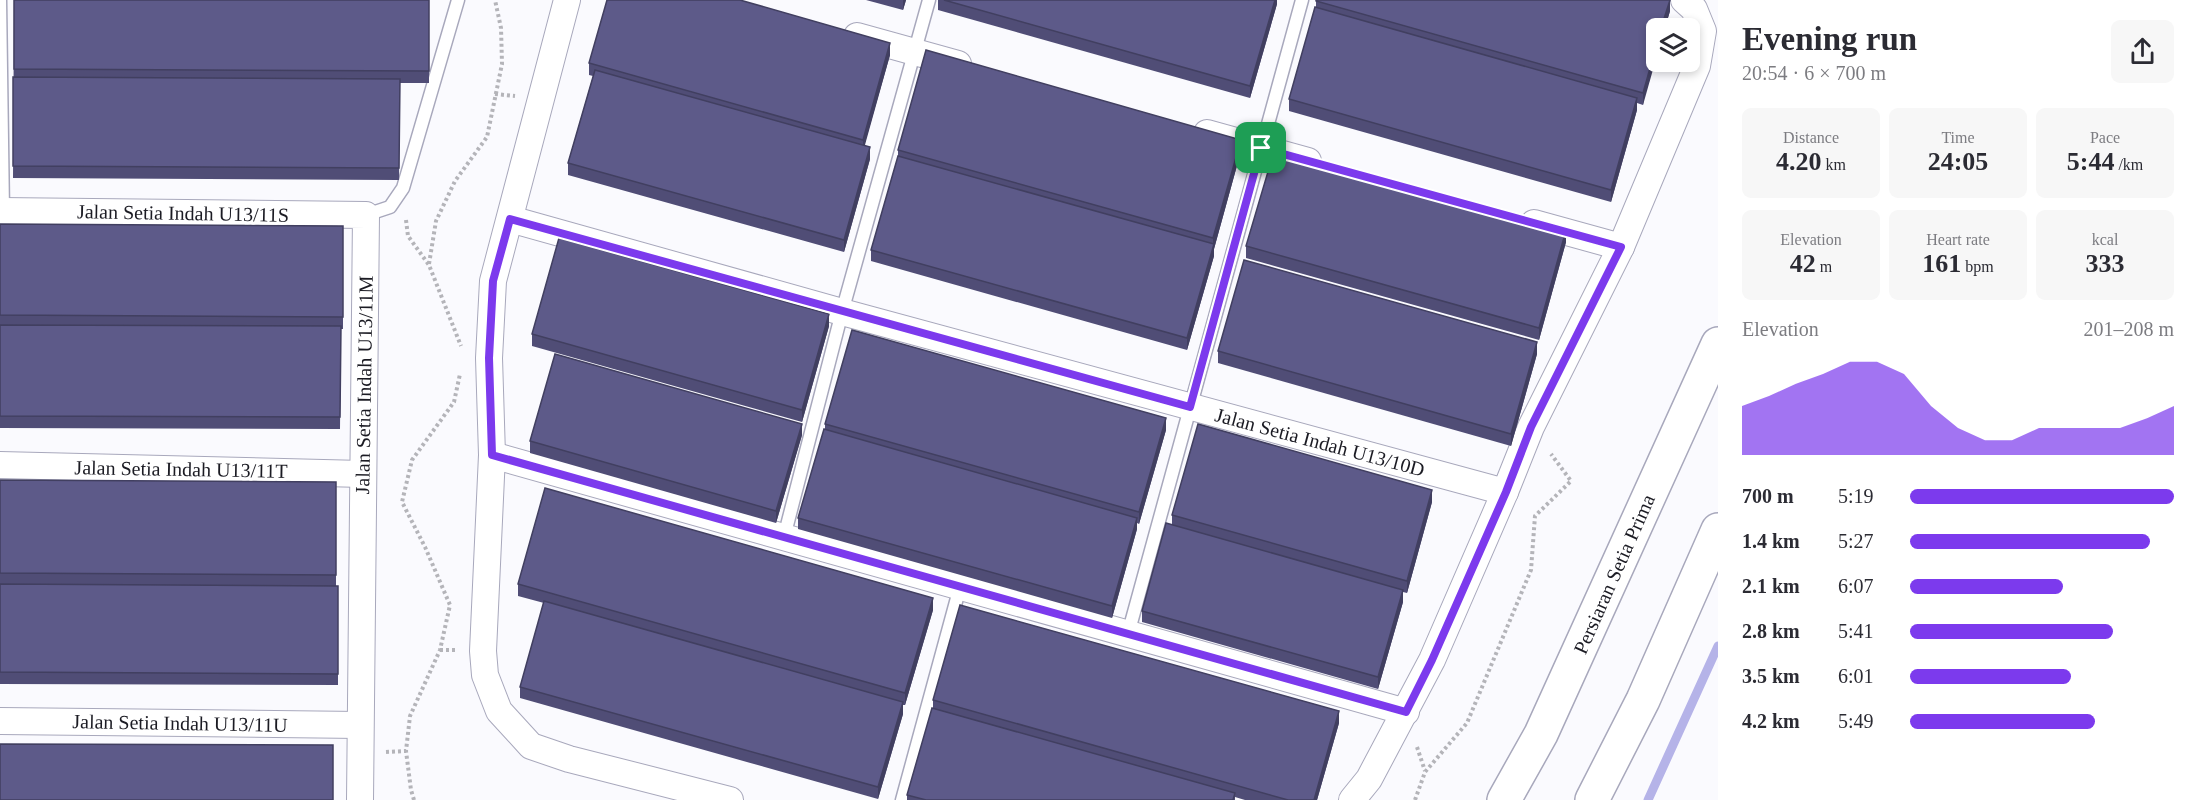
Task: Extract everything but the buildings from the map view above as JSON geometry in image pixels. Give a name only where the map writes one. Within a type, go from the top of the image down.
[{"type":"street","points":[[567,0],[493,281],[489,358],[492,455],[483,651],[485,675],[499,711],[531,746],[569,759],[730,800]]},
{"type":"street","points":[[1352,800],[1369,779],[1432,660],[1506,492],[1531,427],[1621,247],[1697,66],[1703,31],[1689,4]]},
{"type":"street","points":[[835,30],[984,71]]},
{"type":"street","points":[[1180,125],[1328,166]]},
{"type":"street","name":"Jalan Setia Indah U13/11S","points":[[1,211],[366,215]]},
{"type":"street","name":"Jalan Setia Indah U13/11M","points":[[360,800],[366,215]]},
{"type":"street","points":[[1508,216],[1621,247]]},
{"type":"street","name":"Jalan Setia Indah U13/10D","points":[[510,219],[842,312],[1506,492]]},
{"type":"street","name":"Persiaran Setia Prima","points":[[1504,800],[1541,734],[1718,344]]},
{"type":"street","points":[[492,455],[1406,712]]},
{"type":"street","name":"Jalan Setia Indah U13/11T","points":[[0,465],[363,474]]},
{"type":"street","points":[[1592,800],[1643,700],[1718,530]]},
{"type":"street","name":"Jalan Setia Indah U13/11U","points":[[0,721],[360,725]]},
{"type":"lane","points":[[0,0],[1,211]]},
{"type":"lane","points":[[366,215],[390,207],[403,188],[458,0]]},
{"type":"lane","points":[[784,537],[842,312],[929,0]]},
{"type":"lane","points":[[1128,634],[1302,0]]},
{"type":"lane","points":[[902,800],[960,586]]},
{"type":"path","points":[[429,265],[436,221],[455,182],[486,137],[502,64],[501,28],[495,0]]},
{"type":"path","points":[[408,236],[429,265],[464,353]]},
{"type":"path","points":[[414,800],[406,751],[410,716],[440,650],[450,605],[425,547],[402,502],[412,460],[454,402],[460,373]]},
{"type":"path","points":[[1415,800],[1425,772],[1467,723],[1531,570],[1535,516],[1571,481]]},
{"type":"waterway","points":[[1648,800],[1718,646]]},
{"type":"route","points":[[1261,148],[1621,247],[1531,427],[1506,492],[1432,660],[1406,712],[492,455],[489,358],[493,281],[510,219],[1190,407],[1261,148]]}]
